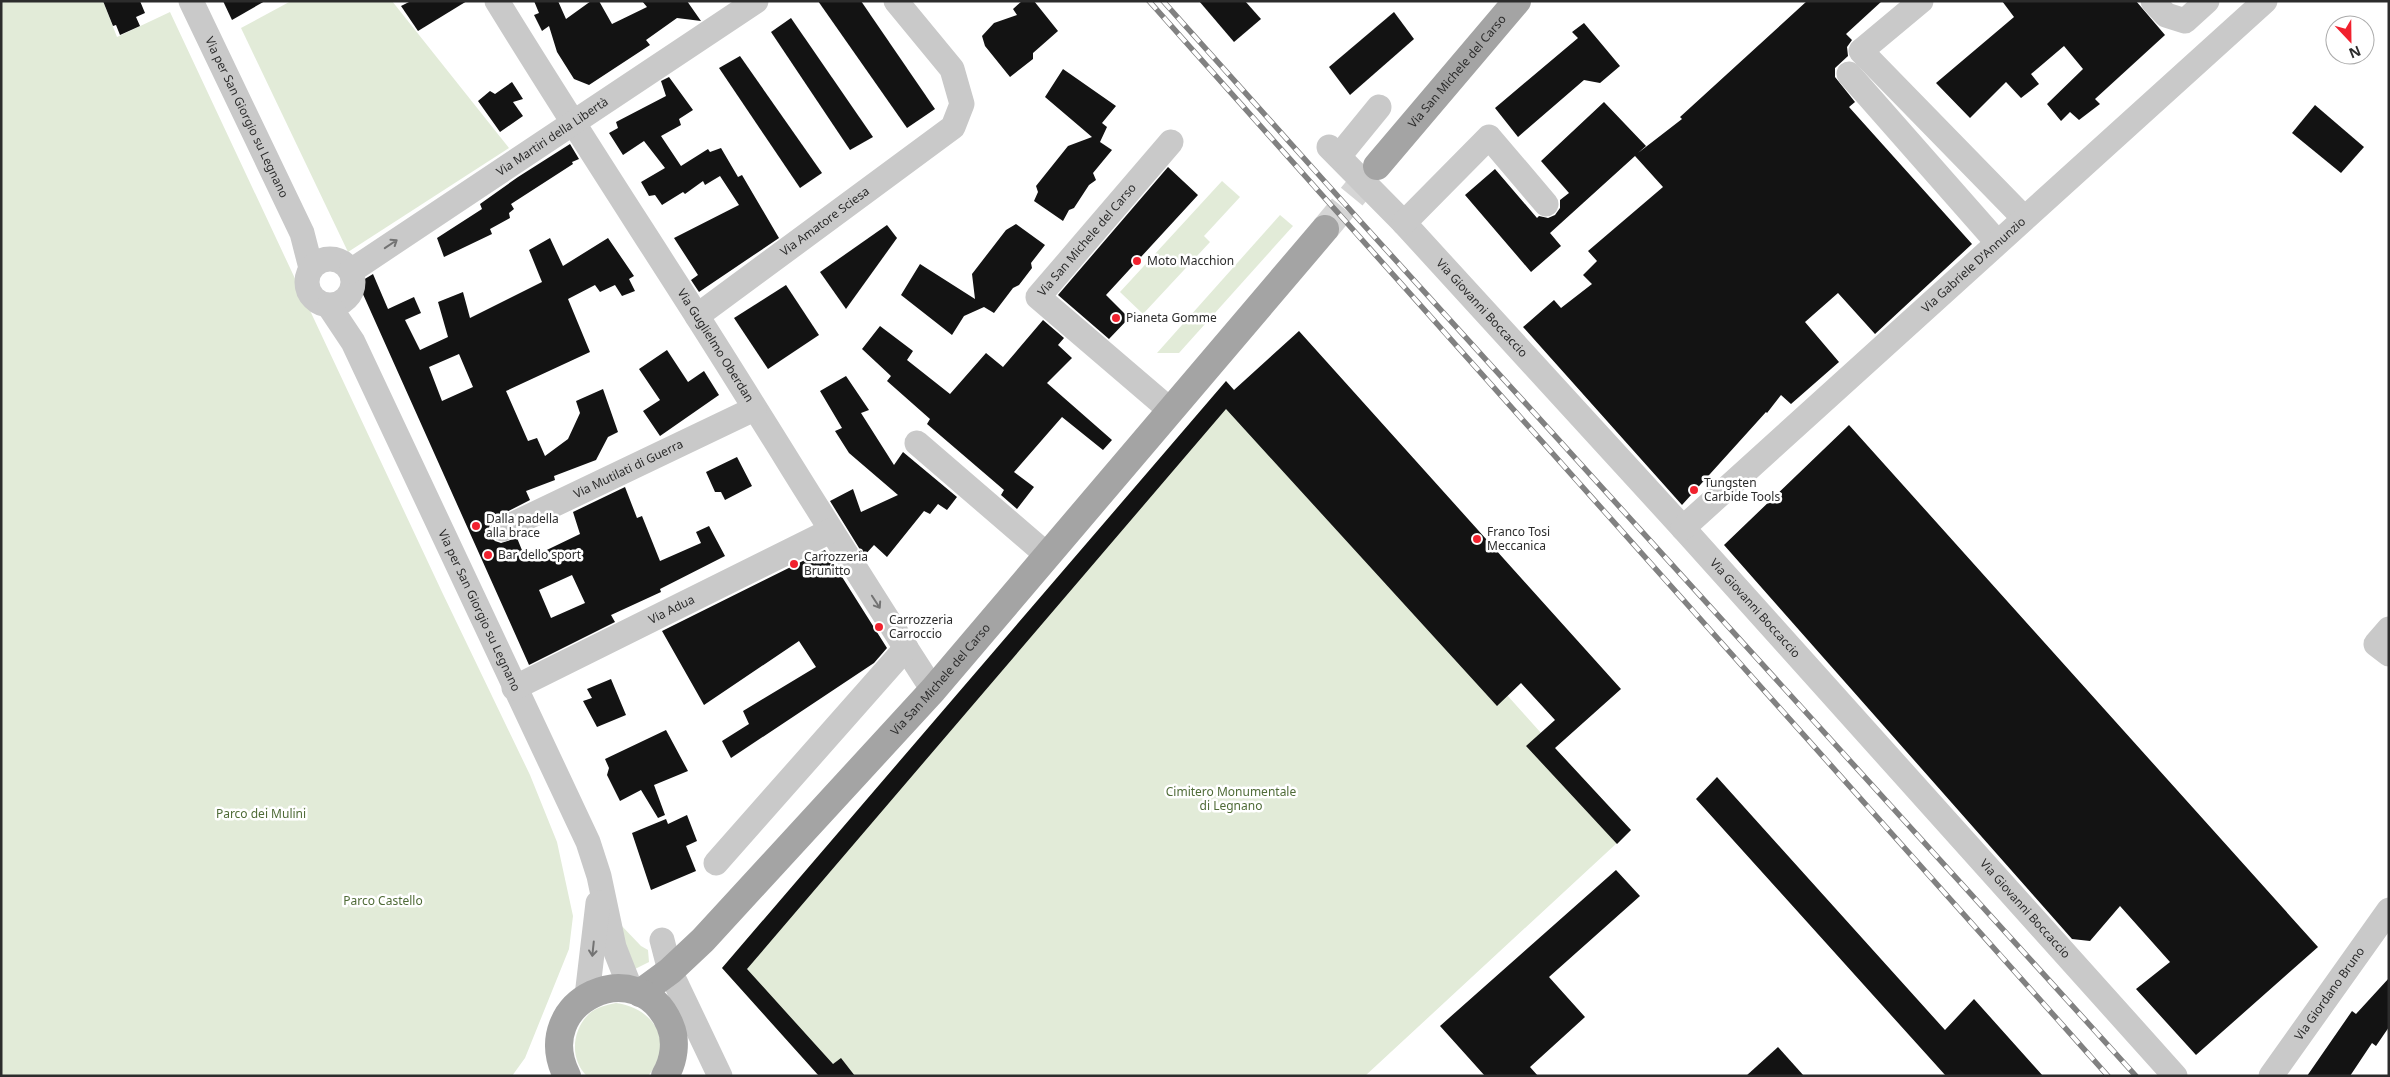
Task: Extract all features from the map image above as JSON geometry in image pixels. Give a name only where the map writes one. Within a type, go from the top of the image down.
[{"type":"main road","name":"Via San Michele del Carso","points":[[1377,166],[1517,1]]},
{"type":"main road","name":"Via San Michele del Carso","points":[[666,1016],[674,979],[702,940],[933,690],[1325,229]]},
{"type":"main road","name":"Via San Michele del Carso","points":[[636,992],[674,979]]},
{"type":"main road","points":[[561,1071],[559,1046],[561,1031],[566,1017],[575,1005],[587,996],[609,989],[636,992],[657,1004],[666,1016],[672,1030],[674,1045],[672,1060],[666,1075]]},
{"type":"street","name":"Via per San Giorgio su Legnano","points":[[191,1],[318,264],[306,282],[311,296],[322,304],[336,304],[514,688],[588,842],[600,883],[614,947],[636,992]]},
{"type":"street","name":"Via Martiri della Libertà","points":[[351,271],[756,1]]},
{"type":"street","name":"Via Amatore Sciesa","points":[[697,316],[953,127],[962,104],[952,68],[896,1]]},
{"type":"street","points":[[1921,1],[1861,51],[2024,218]]},
{"type":"street","points":[[2153,1],[2166,15],[2185,20],[2208,1]]},
{"type":"street","name":"Via Gabriele D'Annunzio","points":[[1683,528],[2265,1]]},
{"type":"street","name":"Via Guglielmo Oberdan","points":[[502,4],[572,123],[697,316],[830,531],[933,690]]},
{"type":"street","points":[[1850,74],[1997,242]]},
{"type":"street","name":"Via Giovanni Boccaccio","points":[[1379,106],[1334,151],[1404,223],[1683,528],[2175,1076]]},
{"type":"street","points":[[1404,223],[1489,137],[1546,204]]},
{"type":"street","name":"Via San Michele del Carso","points":[[1170,410],[1038,297],[1171,142]]},
{"type":"street","points":[[318,264],[339,261],[351,271],[353,284],[348,297],[336,304]]},
{"type":"street","name":"Via Mutilati di Guerra","points":[[503,529],[754,409]]},
{"type":"street","points":[[917,443],[1047,555]]},
{"type":"street","name":"Via Adua","points":[[514,688],[830,531]]},
{"type":"street","points":[[2389,629],[2376,644],[2389,654]]},
{"type":"street","points":[[716,863],[906,648]]},
{"type":"street","name":"Via per San Giorgio su Legnano","points":[[587,996],[600,883]]},
{"type":"street","name":"Via Giordano Bruno","points":[[2271,1076],[2389,910]]},
{"type":"street","points":[[662,940],[674,979],[720,1076]]},
{"type":"green space","name":"Parco dei Mulini","points":[[1,1],[103,1],[117,37],[170,12],[530,775],[557,842],[573,916],[569,949],[525,1058],[512,1076],[1,1076]]},
{"type":"green space","points":[[291,1],[392,1],[509,148],[348,252],[241,28]]},
{"type":"green space","points":[[1222,181],[1240,197],[1204,236],[1210,242],[1143,314],[1120,292]]},
{"type":"green space","points":[[1280,215],[1293,226],[1179,353],[1157,353]]},
{"type":"green space","name":"Cimitero Monumentale di Legnano","points":[[1226,381],[1541,733],[1631,830],[1365,1076],[819,1076],[722,968]]},
{"type":"green space","points":[[618,922],[641,946],[648,950],[649,962],[633,970]]},
{"type":"green space","points":[[616,1003],[629,1006],[641,1012],[657,1029],[660,1051],[656,1064],[648,1076],[587,1076],[577,1061],[575,1044],[579,1027],[590,1013],[596,1009]]},
{"type":"building","points":[[103,1],[140,1],[145,13],[136,17],[140,26],[120,35],[116,25],[113,26]]},
{"type":"building","points":[[223,1],[265,1],[232,20]]},
{"type":"building","points":[[411,1],[467,1],[418,31],[401,6]]},
{"type":"building","points":[[534,1],[558,1],[566,19],[591,1],[599,1],[612,24],[647,7],[642,1],[687,1],[701,21],[677,18],[646,40],[650,45],[589,85],[574,79],[557,52],[549,26],[542,31],[534,15],[539,13]]},
{"type":"building","points":[[818,1],[861,1],[935,109],[907,128]]},
{"type":"building","points":[[1022,1],[1034,1],[1058,31],[1033,53],[1033,59],[1010,77],[985,46],[982,36],[994,23],[1017,15],[1013,9]]},
{"type":"building","points":[[1199,1],[1245,1],[1261,19],[1234,42]]},
{"type":"building","points":[[1807,1],[1882,1],[1846,34],[1852,40],[1847,47],[1848,56],[1835,68],[1835,77],[1855,102],[1849,107],[1972,244],[1875,334],[1838,293],[1805,322],[1839,362],[1791,404],[1781,395],[1767,413],[1682,505],[1523,327],[1554,300],[1561,308],[1592,284],[1583,275],[1597,261],[1588,251],[1663,187],[1635,156],[1550,233],[1561,246],[1531,272],[1465,195],[1495,169],[1537,218],[1539,216],[1548,218],[1555,215],[1560,208],[1560,200],[1569,193],[1541,161],[1604,102],[1646,146],[1638,153],[1682,119],[1680,117]]},
{"type":"building","points":[[2002,1],[2136,1],[2165,35],[2095,99],[2100,104],[2079,120],[2070,112],[2061,121],[2047,104],[2083,69],[2064,46],[2031,74],[2039,84],[2021,98],[2006,82],[1970,118],[1936,83],[2014,17]]},
{"type":"building","points":[[1394,12],[1414,39],[1350,95],[1329,67]]},
{"type":"building","points":[[791,18],[873,137],[850,150],[771,32]]},
{"type":"building","points":[[1584,23],[1620,66],[1600,83],[1584,80],[1518,137],[1495,108],[1578,38],[1572,32]]},
{"type":"building","points":[[740,56],[822,173],[800,188],[719,68]]},
{"type":"building","points":[[1063,69],[1116,106],[1102,123],[1107,127],[1100,142],[1112,150],[1093,173],[1096,180],[1089,185],[1074,208],[1069,210],[1063,221],[1034,201],[1038,192],[1036,186],[1068,146],[1092,137],[1045,97]]},
{"type":"building","points":[[669,77],[693,110],[679,119],[681,125],[661,136],[681,166],[708,149],[710,152],[721,148],[738,177],[742,175],[779,238],[699,292],[691,280],[698,275],[674,238],[739,205],[720,176],[705,185],[703,181],[685,194],[683,192],[662,205],[655,195],[649,196],[641,182],[665,168],[644,141],[623,155],[609,133],[618,128],[616,122],[666,96],[661,81]]},
{"type":"building","points":[[512,82],[523,99],[513,102],[523,116],[500,132],[478,101],[490,91],[495,94]]},
{"type":"building","points":[[2315,105],[2364,147],[2341,173],[2292,133]]},
{"type":"building","points":[[570,144],[579,159],[511,204],[514,209],[509,213],[510,218],[490,229],[492,234],[444,257],[437,238],[482,209],[480,204],[518,177]]},
{"type":"building","points":[[1168,167],[1198,195],[1106,295],[1129,318],[1109,339],[1058,295]]},
{"type":"building","points":[[1016,224],[1045,245],[1031,263],[1032,268],[1019,285],[1013,288],[994,313],[984,307],[964,316],[952,335],[901,295],[920,264],[975,299],[972,274],[1006,230]]},
{"type":"building","points":[[887,225],[897,238],[846,309],[820,272]]},
{"type":"building","points":[[550,238],[563,266],[608,238],[634,276],[629,279],[635,291],[622,296],[615,285],[600,292],[595,285],[568,299],[590,352],[506,391],[528,441],[537,438],[545,456],[568,439],[580,413],[576,401],[603,389],[618,432],[608,437],[596,460],[554,476],[555,480],[526,491],[530,500],[491,520],[490,536],[495,541],[501,543],[517,538],[526,560],[580,534],[573,512],[625,487],[637,518],[642,516],[660,561],[701,543],[696,532],[709,526],[725,556],[660,589],[661,592],[611,615],[615,622],[529,665],[358,283],[373,274],[388,309],[414,297],[421,313],[405,320],[420,350],[448,337],[438,302],[463,292],[470,318],[542,282],[529,250]],"holes":[[[459,354],[473,387],[442,401],[429,367]],[[572,575],[585,603],[551,618],[539,590]]]},
{"type":"building","points":[[786,285],[819,335],[768,369],[734,318]]},
{"type":"building","points":[[1043,320],[1064,338],[1058,345],[1072,358],[1047,383],[1112,440],[1103,450],[1062,417],[1014,472],[1034,487],[1017,509],[1001,495],[1004,490],[927,424],[930,419],[887,381],[891,376],[862,349],[880,326],[913,351],[907,360],[950,394],[986,353],[1003,367]]},
{"type":"building","points":[[1299,331],[1621,689],[1555,748],[1631,830],[1617,844],[1526,746],[1555,720],[1521,683],[1497,706],[1226,409],[747,969],[833,1064],[841,1058],[855,1076],[819,1076],[722,968],[1226,381],[1234,390]]},
{"type":"building","points":[[667,350],[688,382],[704,371],[719,395],[660,436],[643,411],[660,400],[639,369]]},
{"type":"building","points":[[846,376],[869,410],[861,413],[894,465],[903,452],[957,497],[947,510],[938,504],[930,514],[924,511],[887,557],[874,545],[864,556],[830,501],[853,489],[861,512],[898,495],[849,453],[835,431],[842,428],[820,391]]},
{"type":"building","points":[[1849,425],[2318,947],[2196,1055],[2136,989],[2170,962],[2120,906],[2090,941],[2072,939],[1724,545]]},
{"type":"building","points":[[737,457],[752,486],[725,500],[721,492],[715,492],[706,472]]},
{"type":"building","points":[[825,550],[887,648],[874,663],[731,758],[722,741],[749,724],[743,711],[816,667],[799,641],[704,705],[662,631]]},
{"type":"building","points":[[611,679],[626,715],[597,727],[583,701],[592,698],[587,689]]},
{"type":"building","points":[[666,730],[688,771],[654,785],[665,815],[658,818],[641,790],[620,801],[607,775],[609,768],[605,759]]},
{"type":"building","points":[[1717,777],[1945,1030],[1974,999],[2043,1076],[1946,1076],[1696,799]]},
{"type":"building","points":[[687,815],[697,841],[686,846],[696,871],[651,890],[632,833],[666,819],[668,824]]},
{"type":"building","points":[[1616,870],[1640,896],[1549,977],[1585,1017],[1530,1067],[1538,1076],[1485,1076],[1440,1026]]},
{"type":"building","points":[[2389,978],[2389,1027],[2376,1046],[2372,1043],[2350,1076],[2307,1076],[2352,1011],[2356,1014]]},
{"type":"building","points":[[1778,1047],[1804,1076],[1746,1076]]},
{"type":"tunnel","points":[[1325,229],[1377,166]]},
{"type":"railway","points":[[1149,1],[2108,1076]]},
{"type":"railway","points":[[1163,1],[1361,222],[2136,1076]]},
{"type":"place","name":"Moto Macchion","points":[[1137,261]]},
{"type":"place","name":"Pianeta Gomme","points":[[1116,318]]},
{"type":"place","name":"Tungsten Carbide Tools","points":[[1694,490]]},
{"type":"place","name":"Dalla padella alla brace","points":[[476,526]]},
{"type":"place","name":"Franco Tosi Meccanica","points":[[1477,539]]},
{"type":"place","name":"Bar dello sport","points":[[488,555]]},
{"type":"place","name":"Carrozzeria Brunitto","points":[[794,564]]},
{"type":"place","name":"Carrozzeria Carroccio","points":[[879,627]]},
{"type":"park label","name":"Parco Castello","points":[[383,901]]}]
